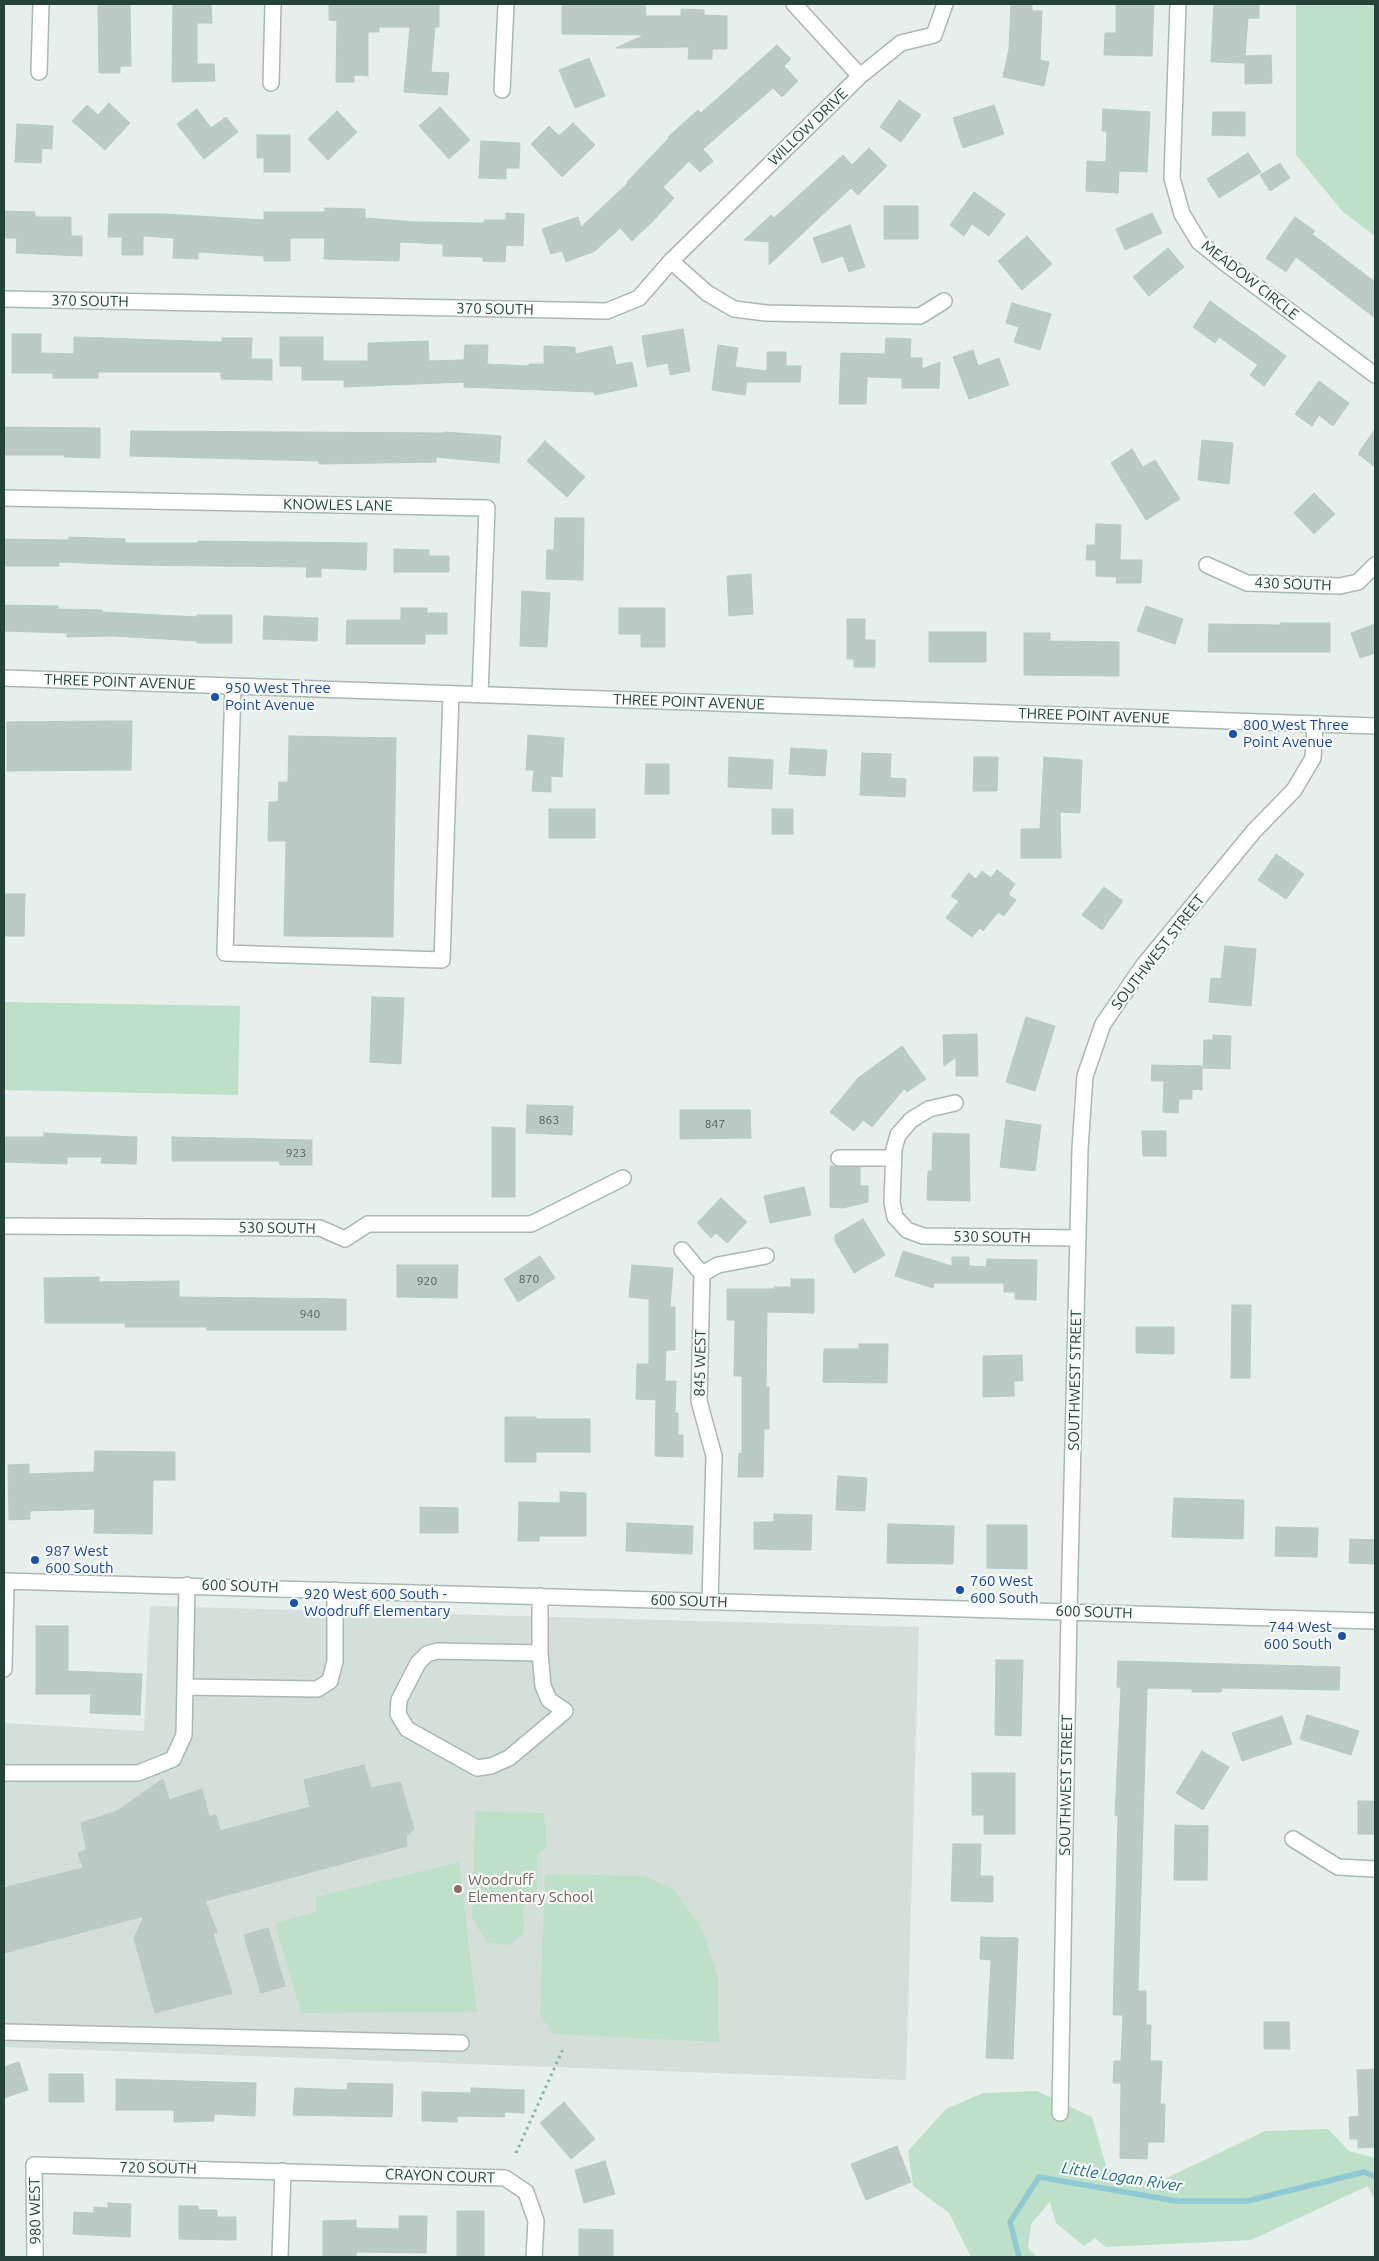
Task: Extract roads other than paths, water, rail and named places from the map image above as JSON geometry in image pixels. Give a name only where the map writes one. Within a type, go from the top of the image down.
[{"type":"street","points":[[39,72],[41,4]]},
{"type":"street","points":[[271,83],[273,4]]},
{"type":"street","points":[[502,90],[506,4]]},
{"type":"street","points":[[794,4],[860,76]]},
{"type":"street","name":"WILLOW DRIVE","points":[[671,261],[860,76],[901,43],[934,35],[946,4]]},
{"type":"street","name":"MEADOW CIRCLE","points":[[1178,4],[1172,178],[1182,214],[1199,242],[1225,264],[1375,375]]},
{"type":"street","points":[[671,261],[708,293],[734,309],[766,313],[920,316],[944,301]]},
{"type":"street","name":"370 SOUTH","points":[[4,299],[608,311],[639,298],[671,261]]},
{"type":"street","name":"KNOWLES LANE","points":[[4,498],[486,508],[480,695]]},
{"type":"street","name":"430 SOUTH","points":[[1207,565],[1247,583],[1340,586],[1358,582],[1375,565]]},
{"type":"street","name":"THREE POINT AVENUE","points":[[4,678],[1375,726]]},
{"type":"street","points":[[233,686],[225,953],[235,954],[442,960],[451,694]]},
{"type":"street","name":"SOUTHWEST STREET","points":[[1060,2113],[1069,1611],[1078,1238],[1085,1076],[1103,1024],[1144,966],[1254,831],[1294,790],[1313,758],[1315,724]]},
{"type":"street","points":[[839,1158],[893,1158],[898,1135],[911,1120],[929,1109],[954,1103]]},
{"type":"street","name":"530 SOUTH","points":[[893,1158],[892,1202],[895,1217],[906,1230],[923,1236],[1078,1238]]},
{"type":"street","name":"530 SOUTH","points":[[4,1226],[320,1228],[345,1239],[368,1224],[531,1224],[623,1178]]},
{"type":"street","points":[[682,1250],[702,1274],[718,1265],[766,1256]]},
{"type":"street","name":"845 WEST","points":[[702,1274],[698,1401],[714,1456],[710,1602]]},
{"type":"street","points":[[4,1669],[5,1581]]},
{"type":"street","name":"600 SOUTH","points":[[5,1581],[1375,1621]]},
{"type":"street","points":[[4,1773],[138,1773],[173,1759],[184,1735],[187,1585]]},
{"type":"street","points":[[185,1687],[317,1689],[330,1681],[335,1661],[335,1590]]},
{"type":"street","points":[[540,1596],[540,1653],[544,1686],[549,1700],[565,1711],[509,1758],[491,1766],[477,1768],[407,1729],[398,1714],[399,1700],[418,1663],[427,1654],[437,1651],[540,1653]]},
{"type":"street","points":[[1293,1839],[1338,1867],[1375,1870]]},
{"type":"street","points":[[4,2032],[461,2043]]},
{"type":"street","name":"720 SOUTH","points":[[34,2165],[283,2171]]},
{"type":"street","name":"980 WEST","points":[[34,2165],[35,2257]]},
{"type":"street","points":[[280,2257],[283,2171]]},
{"type":"street","name":"CRAYON COURT","points":[[283,2171],[505,2178],[526,2192],[536,2221],[534,2257]]},
{"type":"waterway","name":"Little Logan River","points":[[1019,2257],[1010,2222],[1039,2177],[1176,2201],[1247,2201],[1364,2172],[1375,2177]]},
{"type":"place","name":"950 West Three Point Avenue","points":[[215,697]]},
{"type":"place","name":"800 West Three Point Avenue","points":[[1233,734]]},
{"type":"place","name":"987 West 600 South","points":[[35,1560]]},
{"type":"place","name":"760 West 600 South","points":[[960,1590]]},
{"type":"place","name":"920 West 600 South - Woodruff Elementary","points":[[294,1603]]},
{"type":"place","name":"744 West 600 South","points":[[1342,1636]]},
{"type":"place","name":"Woodruff Elementary School","points":[[458,1889]]}]
